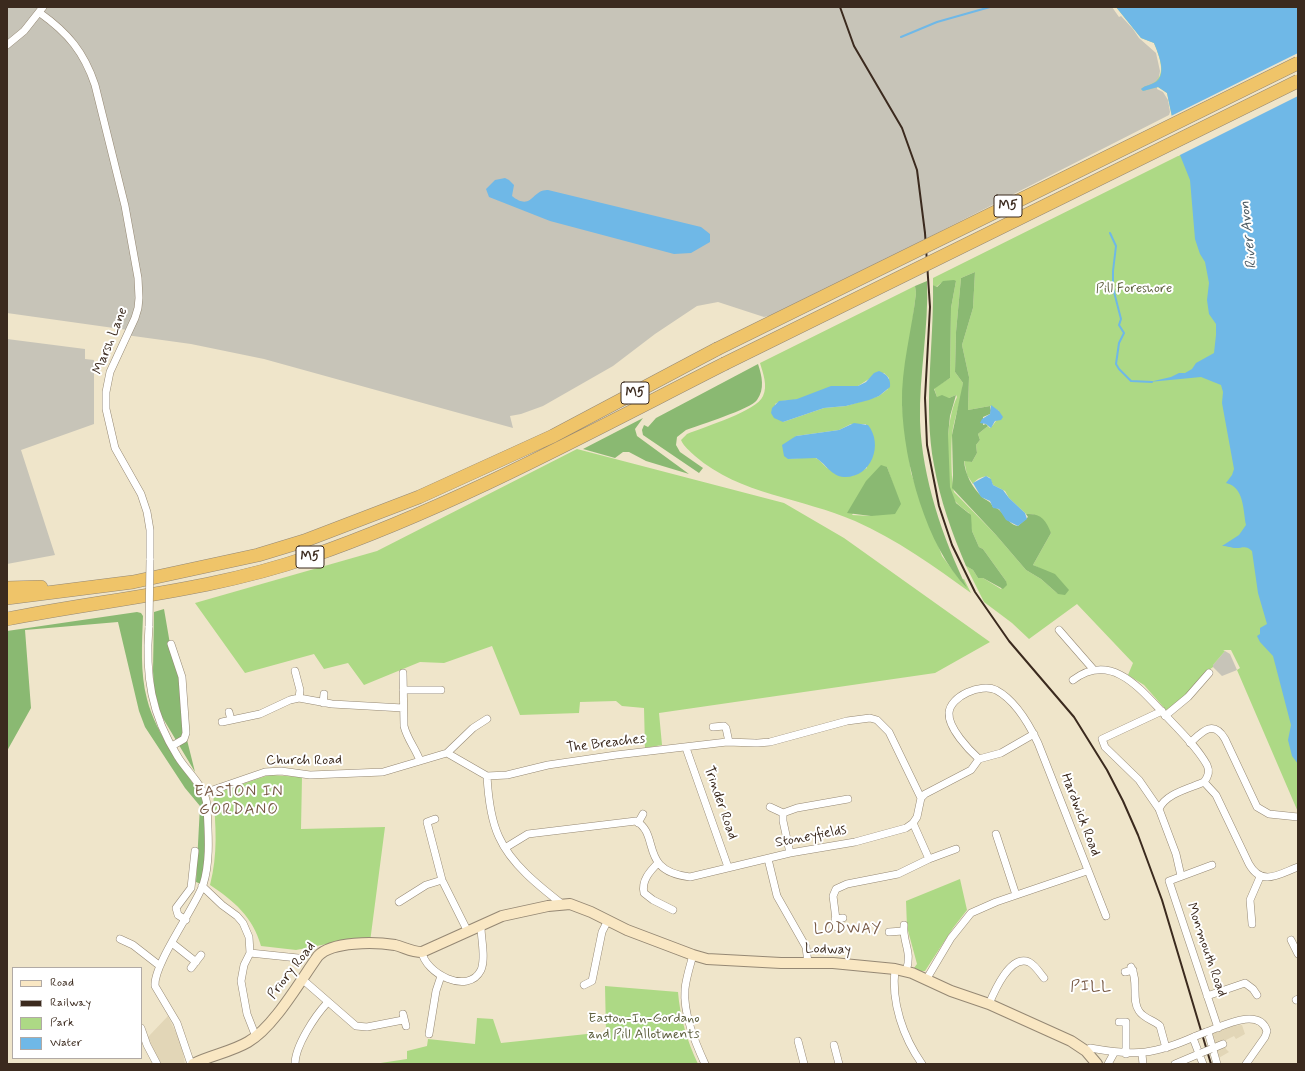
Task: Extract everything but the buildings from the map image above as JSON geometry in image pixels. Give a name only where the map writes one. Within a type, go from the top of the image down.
[{"type":"highway","name":"M5","points":[[7,598],[132,582],[258,555],[304,541],[419,497],[552,436],[717,349],[1298,63]]},
{"type":"highway","name":"M5","points":[[7,620],[60,609],[188,590],[307,558],[422,514],[571,442],[724,364],[1298,81]]},
{"type":"highway","name":"M5","points":[[7,588],[132,582]]},
{"type":"highway","name":"M5","points":[[7,612],[60,609]]},
{"type":"street","points":[[7,45],[21,35],[42,10]]},
{"type":"street","name":"Marsh Lane","points":[[42,10],[78,48],[89,65],[125,206],[138,278],[138,308],[128,334],[110,372],[106,392],[106,409],[115,448],[141,494],[147,512],[150,530],[149,626],[147,650],[149,688],[157,716],[172,746],[204,793]]},
{"type":"street","points":[[1059,630],[1093,669]]},
{"type":"street","points":[[1062,647],[1069,641]]},
{"type":"street","points":[[171,644],[182,677],[186,733],[184,739],[172,746]]},
{"type":"street","points":[[1073,680],[1093,669],[1103,669],[1132,682],[1142,689],[1177,726],[1207,766],[1208,776],[1204,782],[1191,786],[1166,801],[1159,809]]},
{"type":"street","points":[[295,671],[300,690],[299,698]]},
{"type":"street","points":[[403,673],[403,708],[406,734],[414,745],[420,761]]},
{"type":"street","points":[[1209,673],[1188,697],[1164,714],[1102,739],[1105,747],[1139,780],[1159,809],[1176,854],[1181,876],[1212,864]]},
{"type":"street","points":[[289,683],[297,680]]},
{"type":"street","points":[[929,859],[913,823],[919,814],[921,798],[971,770],[979,759],[1001,753],[1034,734],[1017,710],[1002,694],[985,687],[972,690],[954,703],[949,713],[950,720],[962,742],[979,759]]},
{"type":"street","points":[[404,690],[441,690]]},
{"type":"street","points":[[323,702],[324,694]]},
{"type":"street","points":[[222,722],[260,714],[290,700],[299,698],[323,702],[403,708]]},
{"type":"street","points":[[229,712],[231,720]]},
{"type":"street","name":"The Breaches","points":[[487,776],[507,775],[548,764],[729,742],[770,742],[847,721],[870,718],[877,720],[888,732],[921,798]]},
{"type":"street","points":[[487,719],[473,728],[447,753],[487,776],[491,806],[498,836],[505,848],[518,864],[562,904]]},
{"type":"street","points":[[713,727],[724,726],[726,728],[729,742]]},
{"type":"street","points":[[1190,742],[1207,729],[1211,728],[1218,731],[1225,739],[1256,805],[1269,814],[1298,817]]},
{"type":"street","name":"Hardwick Road","points":[[1034,734],[1106,916]]},
{"type":"street","name":"Trinder Road","points":[[686,748],[728,867]]},
{"type":"street","name":"Church Road","points":[[204,793],[265,772],[281,771],[310,775],[383,772],[447,753]]},
{"type":"street","points":[[1204,782],[1216,795],[1254,873],[1260,877],[1270,877],[1298,867]]},
{"type":"street","points":[[193,1064],[177,1023],[155,986],[155,981],[160,966],[186,920],[202,886],[207,863],[208,830],[207,803],[204,793]]},
{"type":"street","points":[[770,807],[783,813],[797,808],[848,799]]},
{"type":"street","points":[[783,813],[783,821],[790,853]]},
{"type":"street","points":[[638,823],[643,814]]},
{"type":"street","points":[[435,819],[424,820],[442,880],[468,932]]},
{"type":"street","points":[[505,848],[522,835],[630,821],[638,823],[643,828],[658,863],[646,878],[643,889],[644,893],[653,900],[673,910]]},
{"type":"street","name":"Stoneyfields","points":[[658,863],[674,873],[690,877],[790,853],[855,842],[898,831],[913,823]]},
{"type":"street","points":[[996,834],[1016,895]]},
{"type":"street","points":[[836,927],[832,896],[836,889],[847,884],[898,874],[929,859],[956,849]]},
{"type":"street","points":[[186,920],[178,915],[176,908],[191,888],[193,854]]},
{"type":"street","points":[[768,859],[777,896],[806,947],[808,963]]},
{"type":"street","name":"Hardwick Road","points":[[926,980],[951,938],[969,916],[979,908],[1088,872]]},
{"type":"street","name":"Monmouth Road","points":[[1181,876],[1168,881],[1218,1028]]},
{"type":"street","points":[[1253,920],[1250,900],[1260,877]]},
{"type":"street","points":[[401,898],[426,885],[442,880]]},
{"type":"street","points":[[202,886],[243,923],[249,937],[250,953],[244,965],[241,981],[247,1014],[256,1037]]},
{"type":"street","points":[[481,927],[483,960],[481,969],[477,975],[465,981],[455,981],[441,976],[426,964],[422,952],[515,912],[562,904]]},
{"type":"street","name":"Lodway","points":[[562,904],[580,907],[627,930],[707,959],[833,963],[906,971],[951,991],[989,1004],[1071,1041],[1086,1051],[1097,1064]]},
{"type":"street","points":[[835,919],[843,918]]},
{"type":"street","points":[[584,984],[595,984],[602,932],[608,920]]},
{"type":"street","points":[[889,932],[903,928],[909,952],[909,960],[906,971]]},
{"type":"street","points":[[1290,938],[1298,954]]},
{"type":"street","points":[[120,939],[133,945],[160,966]]},
{"type":"street","points":[[172,943],[196,962]]},
{"type":"street","name":"Priory Road","points":[[193,1064],[235,1048],[256,1037],[271,1020],[322,952],[341,945],[389,945],[415,952],[422,952]]},
{"type":"street","points":[[250,953],[298,958]]},
{"type":"street","points":[[191,968],[200,955]]},
{"type":"street","points":[[693,955],[685,988],[685,996],[692,1033],[705,1064]]},
{"type":"street","points":[[989,1004],[1001,977],[1018,964],[1026,961],[1031,963],[1044,978]]},
{"type":"street","points":[[1125,972],[1132,968],[1136,977],[1139,993],[1138,1011],[1160,1026],[1166,1048]]},
{"type":"street","points":[[895,969],[894,994],[898,1013],[914,1053],[922,1064]]},
{"type":"street","points":[[429,1034],[436,991],[441,976]]},
{"type":"street","points":[[302,979],[356,1026],[368,1027],[404,1020]]},
{"type":"street","points":[[1207,996],[1245,983],[1253,989],[1257,995]]},
{"type":"street","points":[[295,1064],[297,1052],[301,1043],[327,1002]]},
{"type":"street","points":[[1086,1051],[1090,1048],[1114,1053],[1142,1054],[1166,1048],[1238,1021],[1254,1018],[1263,1023],[1267,1032],[1246,1064]]},
{"type":"street","points":[[1119,1022],[1126,1022],[1126,1054]]},
{"type":"street","points":[[142,1031],[146,1045],[157,1064]]},
{"type":"street","points":[[1207,1032],[1217,1064]]},
{"type":"street","points":[[1194,1037],[1203,1064]]},
{"type":"street","points":[[798,1041],[804,1064]]},
{"type":"street","points":[[1175,1064],[1223,1044]]},
{"type":"street","points":[[834,1045],[839,1064]]},
{"type":"street","points":[[1108,1064],[1114,1053]]},
{"type":"street","points":[[1142,1054],[1143,1064]]},
{"type":"shaded area","points":[[7,7],[1112,7],[1119,17],[1121,16],[1133,29],[1139,38],[1156,53],[1160,71],[1157,89],[1163,92],[1168,100],[1170,112],[1169,115],[778,314],[764,317],[718,302],[697,306],[655,334],[613,366],[543,406],[521,414],[510,416],[513,428],[264,359],[191,344],[126,335],[128,330],[7,313]]},
{"type":"shaded area","points":[[7,339],[85,349],[85,359],[94,360],[94,424],[21,450],[55,555],[7,564]]},
{"type":"shaded area","points":[[1225,651],[1230,654],[1237,670],[1222,676],[1212,666]]},
{"type":"shaded area","points":[[168,1016],[181,1043],[185,1064],[160,1064],[148,1037]]},
{"type":"shaded area","points":[[1242,1025],[1245,1034],[1236,1039],[1234,1036],[1224,1041],[1226,1049],[1229,1052],[1217,1059],[1211,1036],[1213,1033],[1230,1026]]},
{"type":"green space","name":"Pill Foreshore","points":[[1116,7],[1189,7],[1249,289],[1204,374],[1220,377],[1298,584],[1298,812],[1237,670],[1240,668],[1231,650],[1223,650],[1225,651],[1213,667],[1201,677],[1179,702],[1166,710],[1144,685],[1128,675],[1133,663],[1077,604],[1029,639],[1012,623],[984,602],[966,566],[973,570],[978,578],[983,578],[1001,589],[1006,581],[983,549],[979,547],[972,531],[969,513],[954,500],[950,488],[947,462],[948,433],[953,407],[957,397],[956,395],[949,398],[937,397],[934,388],[950,378],[951,308],[956,281],[941,283],[936,287],[933,285],[933,278],[1180,155],[1167,93],[1158,87],[1143,91],[1141,89],[1157,80],[1160,76],[1161,67],[1154,43],[1141,38]],"holes":[[[975,272],[973,308],[962,345],[969,377],[968,410],[990,406],[999,411],[999,415],[992,427],[990,428],[988,426],[978,434],[980,440],[976,445],[977,453],[972,462],[964,460],[967,475],[973,484],[976,480],[981,478],[990,478],[993,485],[1005,491],[1009,498],[1026,514],[1033,514],[1051,533],[1033,565],[1039,568],[1058,594],[1041,579],[1026,570],[996,535],[954,492],[951,455],[952,435],[963,383],[955,372],[956,332],[961,278]]]},
{"type":"green space","points":[[975,272],[973,308],[962,345],[969,377],[968,410],[990,406],[991,411],[990,414],[983,417],[983,425],[986,424],[988,426],[978,434],[980,440],[976,445],[977,453],[972,462],[964,461],[966,471],[972,485],[978,493],[991,503],[993,507],[997,508],[1014,525],[1018,526],[1028,517],[1026,514],[1039,516],[1045,521],[1051,533],[1033,565],[1055,574],[1069,590],[1065,595],[1058,594],[1041,579],[1026,570],[952,488],[952,435],[963,383],[955,372],[956,332],[961,278]]},
{"type":"green space","points":[[927,281],[927,316],[920,403],[922,443],[929,486],[935,508],[958,569],[967,588],[940,550],[929,527],[920,502],[907,452],[902,405],[903,377],[916,293],[915,286]]},
{"type":"green space","points":[[943,281],[956,281],[951,308],[950,378],[934,389],[937,397],[942,395],[949,398],[956,395],[950,416],[948,435],[950,487],[956,503],[971,515],[972,531],[979,547],[983,549],[1006,581],[1007,585],[1003,589],[983,578],[978,578],[973,570],[966,566],[947,516],[934,465],[929,420],[933,285],[937,287]]},
{"type":"green space","points":[[915,286],[916,293],[902,404],[911,473],[942,556],[960,580],[964,579],[971,593],[915,554],[870,528],[835,513],[752,488],[713,469],[685,447],[681,440],[687,434],[741,413],[759,402],[763,396],[765,388],[760,363]],"holes":[[[884,373],[889,378],[888,389],[879,396],[846,406],[824,408],[783,422],[775,404],[781,401],[794,400],[858,386],[869,379]],[[851,424],[866,424],[867,468],[852,476],[827,468],[814,457],[788,459],[796,436],[839,430]],[[887,467],[897,496],[871,516],[852,515]]]},
{"type":"green space","points":[[758,364],[762,378],[762,387],[760,396],[753,404],[713,421],[686,430],[677,437],[676,445],[680,452],[703,468],[699,473],[643,435],[642,430],[644,425],[648,427],[656,418]]},
{"type":"green space","points":[[643,418],[635,429],[637,436],[689,474],[646,461],[629,452],[623,452],[615,458],[583,449]]},
{"type":"green space","points":[[577,449],[784,503],[844,538],[990,642],[935,673],[659,713],[662,745],[645,748],[644,708],[622,706],[616,701],[580,702],[579,713],[520,715],[492,646],[444,663],[420,662],[364,685],[348,663],[324,669],[314,654],[245,673],[195,603],[377,551]]},
{"type":"green space","points":[[881,465],[887,467],[901,504],[895,514],[871,516],[847,513],[866,481]]},
{"type":"green space","points":[[164,609],[170,644],[181,677],[185,732],[195,772],[161,715],[154,689],[154,612]]},
{"type":"green space","points":[[137,612],[141,613],[143,616],[142,668],[147,699],[151,712],[163,738],[203,798],[205,805],[205,862],[201,884],[196,882],[200,806],[185,788],[145,727],[139,711],[118,622],[25,630],[31,708],[7,751],[7,631]]},
{"type":"green space","points":[[269,775],[302,777],[301,829],[385,827],[370,942],[332,943],[296,950],[261,946],[248,918],[227,897],[210,885],[213,874],[216,840],[213,794]]},
{"type":"green space","points":[[960,879],[967,910],[953,928],[925,971],[916,971],[914,968],[917,964],[907,927],[906,901]]},
{"type":"green space","name":"Easton-In-Gordano and Pill Allotments","points":[[605,986],[678,992],[680,1011],[685,1029],[698,1064],[374,1064],[407,1059],[407,1051],[427,1046],[428,1039],[475,1044],[477,1018],[493,1019],[501,1043],[606,1032]]},
{"type":"water","name":"River Avon","points":[[1116,7],[1298,7],[1298,764],[1292,756],[1288,740],[1291,725],[1273,656],[1260,642],[1257,636],[1260,634],[1260,628],[1267,624],[1258,593],[1252,551],[1246,547],[1234,548],[1222,546],[1239,535],[1246,525],[1242,500],[1236,489],[1232,485],[1226,483],[1232,475],[1234,469],[1222,403],[1223,392],[1221,385],[1201,377],[1149,382],[1171,377],[1179,373],[1185,373],[1192,369],[1196,363],[1214,353],[1216,324],[1209,314],[1207,300],[1209,283],[1205,262],[1200,254],[1195,239],[1190,180],[1180,155],[1167,93],[1158,87],[1143,91],[1141,89],[1158,80],[1161,72],[1159,57],[1154,43],[1141,38]]},
{"type":"water","points":[[505,178],[514,185],[512,196],[524,202],[532,199],[538,193],[548,190],[701,227],[710,234],[710,242],[691,253],[674,254],[550,221],[489,197],[486,189],[495,180]]},
{"type":"water","points":[[879,371],[888,377],[890,387],[879,396],[869,400],[846,406],[824,408],[783,422],[774,418],[771,413],[772,408],[779,401],[797,399],[831,386],[858,386],[866,382],[874,373]]},
{"type":"water","points":[[991,405],[999,411],[1003,417],[1001,420],[995,421],[991,428],[986,424],[980,423],[982,419],[990,414]]},
{"type":"water","points":[[854,423],[868,425],[873,433],[875,451],[868,466],[853,476],[839,476],[816,458],[788,459],[784,456],[782,445],[796,436],[839,430]]},
{"type":"water","points":[[986,476],[991,479],[993,485],[1003,490],[1025,513],[1027,519],[1018,526],[1006,520],[999,509],[993,508],[990,501],[981,497],[973,483]]},
{"type":"pier","points":[[1298,53],[1298,96],[1178,156],[1169,117]]},
{"type":"waterway","points":[[901,37],[937,22],[990,7]]},
{"type":"waterway","points":[[1110,233],[1116,246],[1113,271],[1113,288],[1121,319],[1119,325],[1124,333],[1119,343],[1116,364],[1131,381],[1152,382]]},
{"type":"railway","points":[[840,7],[854,46],[902,128],[917,170],[925,233],[930,307],[925,398],[927,445],[939,506],[952,545],[975,592],[1009,641],[1074,717],[1107,770],[1123,801],[1138,835],[1162,900],[1211,1064]]},
{"type":"district","name":"EASTON IN GORDANO","points":[[239,802]]},
{"type":"district","name":"LODWAY","points":[[848,930]]},
{"type":"district","name":"PILL","points":[[1091,988]]}]
